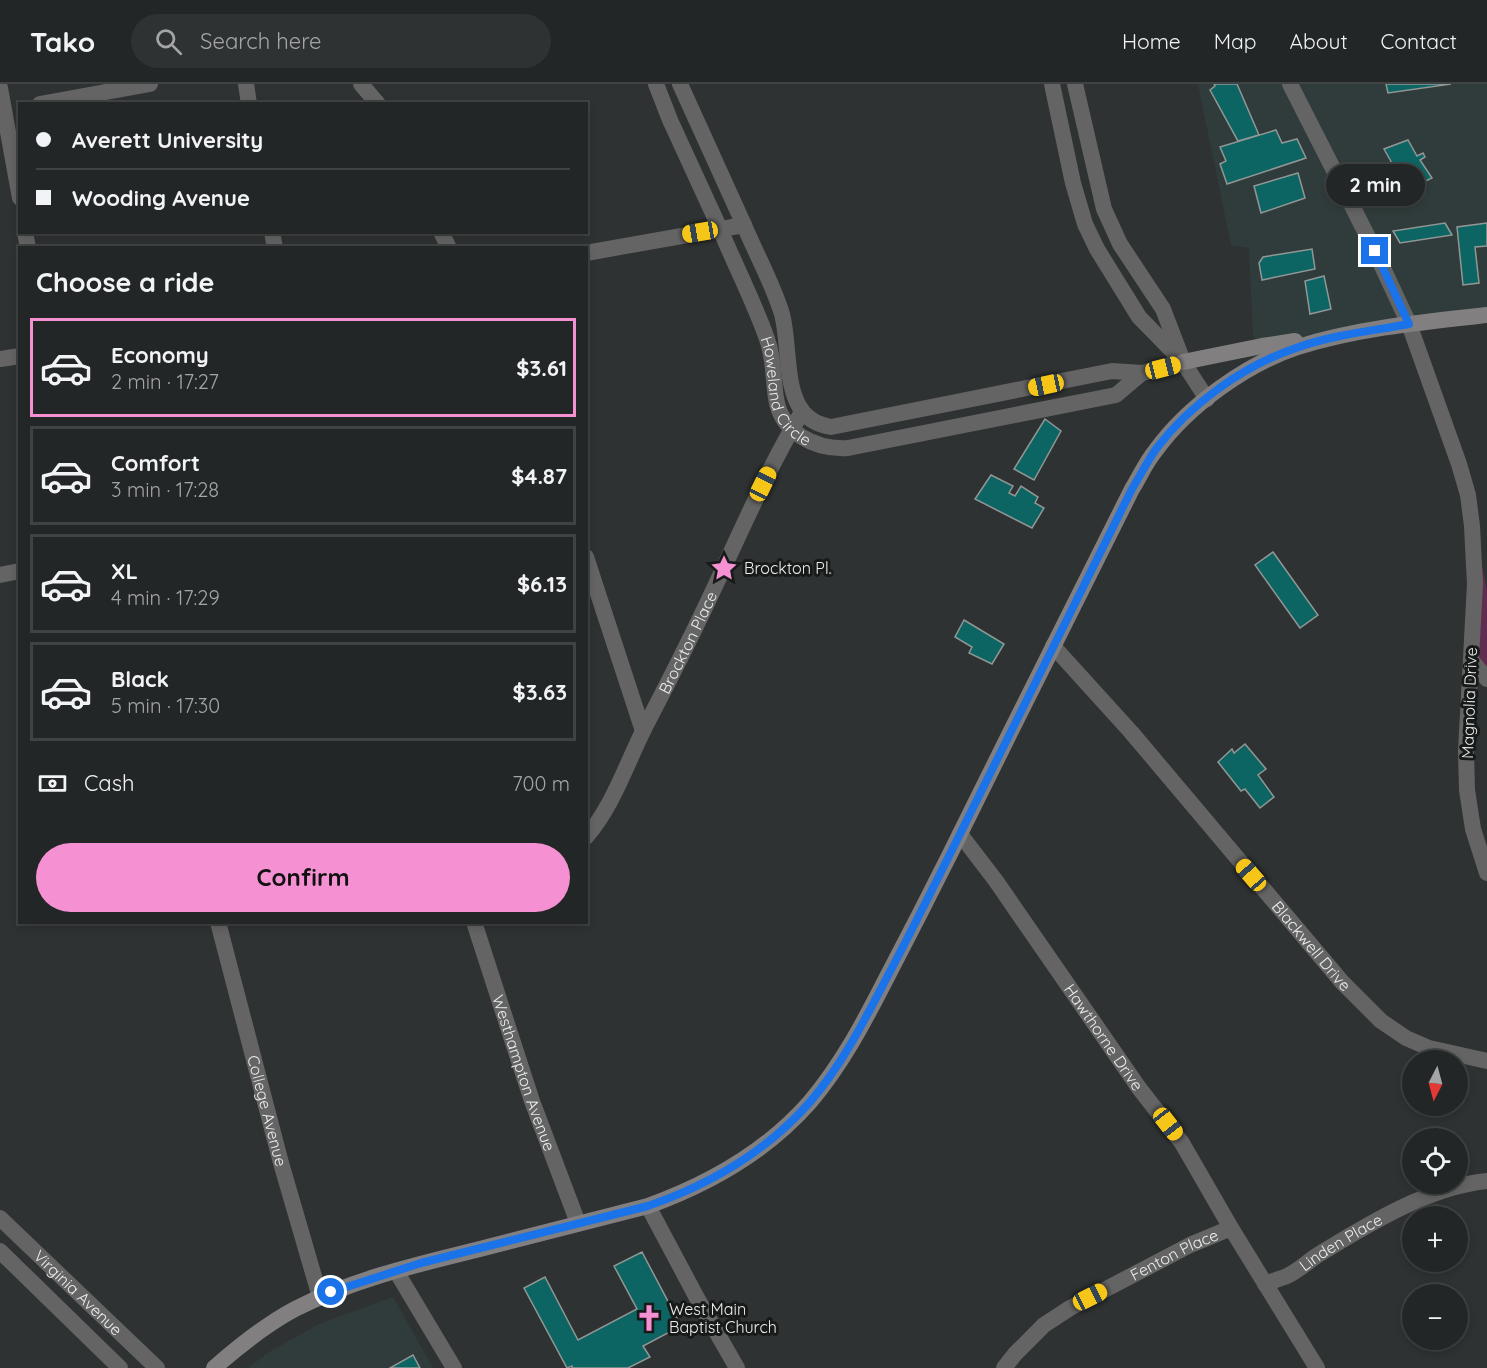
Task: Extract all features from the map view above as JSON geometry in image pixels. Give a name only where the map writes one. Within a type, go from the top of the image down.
[{"type":"main road","points":[[1183,362],[1262,346],[1487,315]]},
{"type":"main road","points":[[214,1368],[262,1329],[320,1297],[396,1271],[648,1206],[682,1193],[732,1167],[783,1128],[808,1103],[851,1046],[1147,463],[1172,430],[1207,399],[1242,374],[1266,360],[1297,347],[1341,336]]},
{"type":"street","points":[[51,102],[150,84]]},
{"type":"street","points":[[246,84],[249,102]]},
{"type":"street","points":[[361,84],[376,102]]},
{"type":"street","name":"Howeland Circle","points":[[656,84],[768,340],[776,400],[781,415],[791,429],[818,446],[832,449],[848,448],[1116,395],[1142,373]]},
{"type":"street","name":"Howeland Circle","points":[[680,84],[781,311],[787,337],[791,382],[802,412],[811,420],[831,427],[1112,371],[1142,373],[1183,362]]},
{"type":"street","points":[[1052,84],[1079,208],[1091,236],[1139,317],[1183,362],[1207,399]]},
{"type":"street","points":[[1075,84],[1104,209],[1120,244],[1163,309],[1183,362]]},
{"type":"street","name":"Magnolia Drive","points":[[1290,84],[1375,251],[1409,324],[1468,495],[1475,584],[1466,751],[1467,790],[1473,829],[1487,873]]},
{"type":"street","points":[[0,88],[12,108],[18,176]]},
{"type":"street","points":[[670,120],[693,115]]},
{"type":"street","points":[[1065,145],[1087,140]]},
{"type":"street","points":[[588,253],[744,225]]},
{"type":"street","points":[[1091,236],[1113,228]]},
{"type":"street","points":[[0,359],[18,356]]},
{"type":"street","points":[[979,398],[984,421]]},
{"type":"street","name":"Brockton Place","points":[[588,834],[608,805],[683,656],[763,484],[802,412]]},
{"type":"street","points":[[588,563],[644,731]]},
{"type":"street","points":[[0,575],[18,571]]},
{"type":"street","name":"Blackwell Drive","points":[[1053,646],[1138,741],[1342,982],[1381,1021],[1406,1038],[1429,1048],[1487,1061]]},
{"type":"street","points":[[1471,660],[1487,679]]},
{"type":"street","name":"Hawthorne Drive","points":[[960,834],[996,881],[1139,1088],[1182,1143],[1317,1368]]},
{"type":"street","name":"College Avenue","points":[[219,924],[280,1163],[320,1297]]},
{"type":"street","name":"Westhampton Avenue","points":[[475,924],[532,1101],[578,1223]]},
{"type":"street","name":"Linden Place","points":[[1265,1284],[1303,1267],[1319,1254],[1412,1203],[1452,1187],[1487,1181]]},
{"type":"street","points":[[648,1206],[737,1368]]},
{"type":"street","name":"Virginia Avenue","points":[[0,1218],[157,1368]]},
{"type":"street","name":"Fenton Place","points":[[1004,1368],[1044,1325],[1070,1308],[1190,1245],[1231,1228]]},
{"type":"street","name":"Virginia Avenue","points":[[0,1251],[120,1368]]},
{"type":"street","points":[[396,1271],[454,1368]]},
{"type":"shaded area","points":[[1198,84],[1487,84],[1487,318],[1262,346],[1253,335],[1249,248],[1231,245]]},
{"type":"shaded area","points":[[1459,464],[1487,589],[1487,679],[1471,660],[1475,584]]},
{"type":"shaded area","points":[[393,1297],[433,1368],[248,1368],[269,1352],[319,1324]]},
{"type":"building","points":[[1214,84],[1237,84],[1259,135],[1238,141],[1210,90],[1215,86]]},
{"type":"building","points":[[1386,84],[1451,84],[1388,93]]},
{"type":"building","points":[[1276,130],[1282,143],[1297,139],[1306,158],[1227,184],[1220,164],[1226,161],[1220,147]]},
{"type":"building","points":[[1408,140],[1417,156],[1423,153],[1425,157],[1420,160],[1432,178],[1407,190],[1384,149]]},
{"type":"building","points":[[1298,173],[1305,198],[1261,213],[1254,186]]},
{"type":"building","points":[[1445,223],[1452,235],[1400,243],[1393,231]]},
{"type":"building","points":[[1487,223],[1487,246],[1475,247],[1479,283],[1463,285],[1457,227]]},
{"type":"building","points":[[1312,249],[1315,269],[1262,280],[1259,263],[1263,257]]},
{"type":"building","points":[[1324,276],[1331,309],[1310,314],[1305,281]]},
{"type":"building","points":[[1045,419],[1061,431],[1034,480],[1014,469]]},
{"type":"building","points":[[991,475],[1013,486],[1009,493],[1015,496],[1021,486],[1038,497],[1035,503],[1044,508],[1032,528],[975,499]]},
{"type":"building","points":[[1273,552],[1318,615],[1300,628],[1255,565]]},
{"type":"building","points":[[964,620],[1004,644],[992,664],[969,653],[972,647],[955,637]]},
{"type":"building","points":[[1245,744],[1266,769],[1258,775],[1274,797],[1260,808],[1245,789],[1241,791],[1218,762],[1232,749],[1234,753]]},
{"type":"building","name":"West Main Baptist Church","points":[[642,1252],[681,1326],[643,1346],[650,1357],[628,1368],[572,1368],[572,1366],[567,1368],[524,1288],[545,1277],[578,1340],[637,1309],[614,1266]]},
{"type":"building","points":[[413,1355],[420,1368],[390,1368]]},
{"type":"place","name":"Brockton Pl.","points":[[724,568]]},
{"type":"place","name":"West Main Baptist Church","points":[[649,1318]]},
{"type":"route","points":[[331,1292],[421,1263],[648,1206],[674,1197],[732,1167],[783,1128],[808,1103],[851,1046],[927,901],[1132,489],[1155,450],[1172,430],[1207,399],[1266,360],[1297,347],[1341,336],[1409,324],[1375,251]]}]
